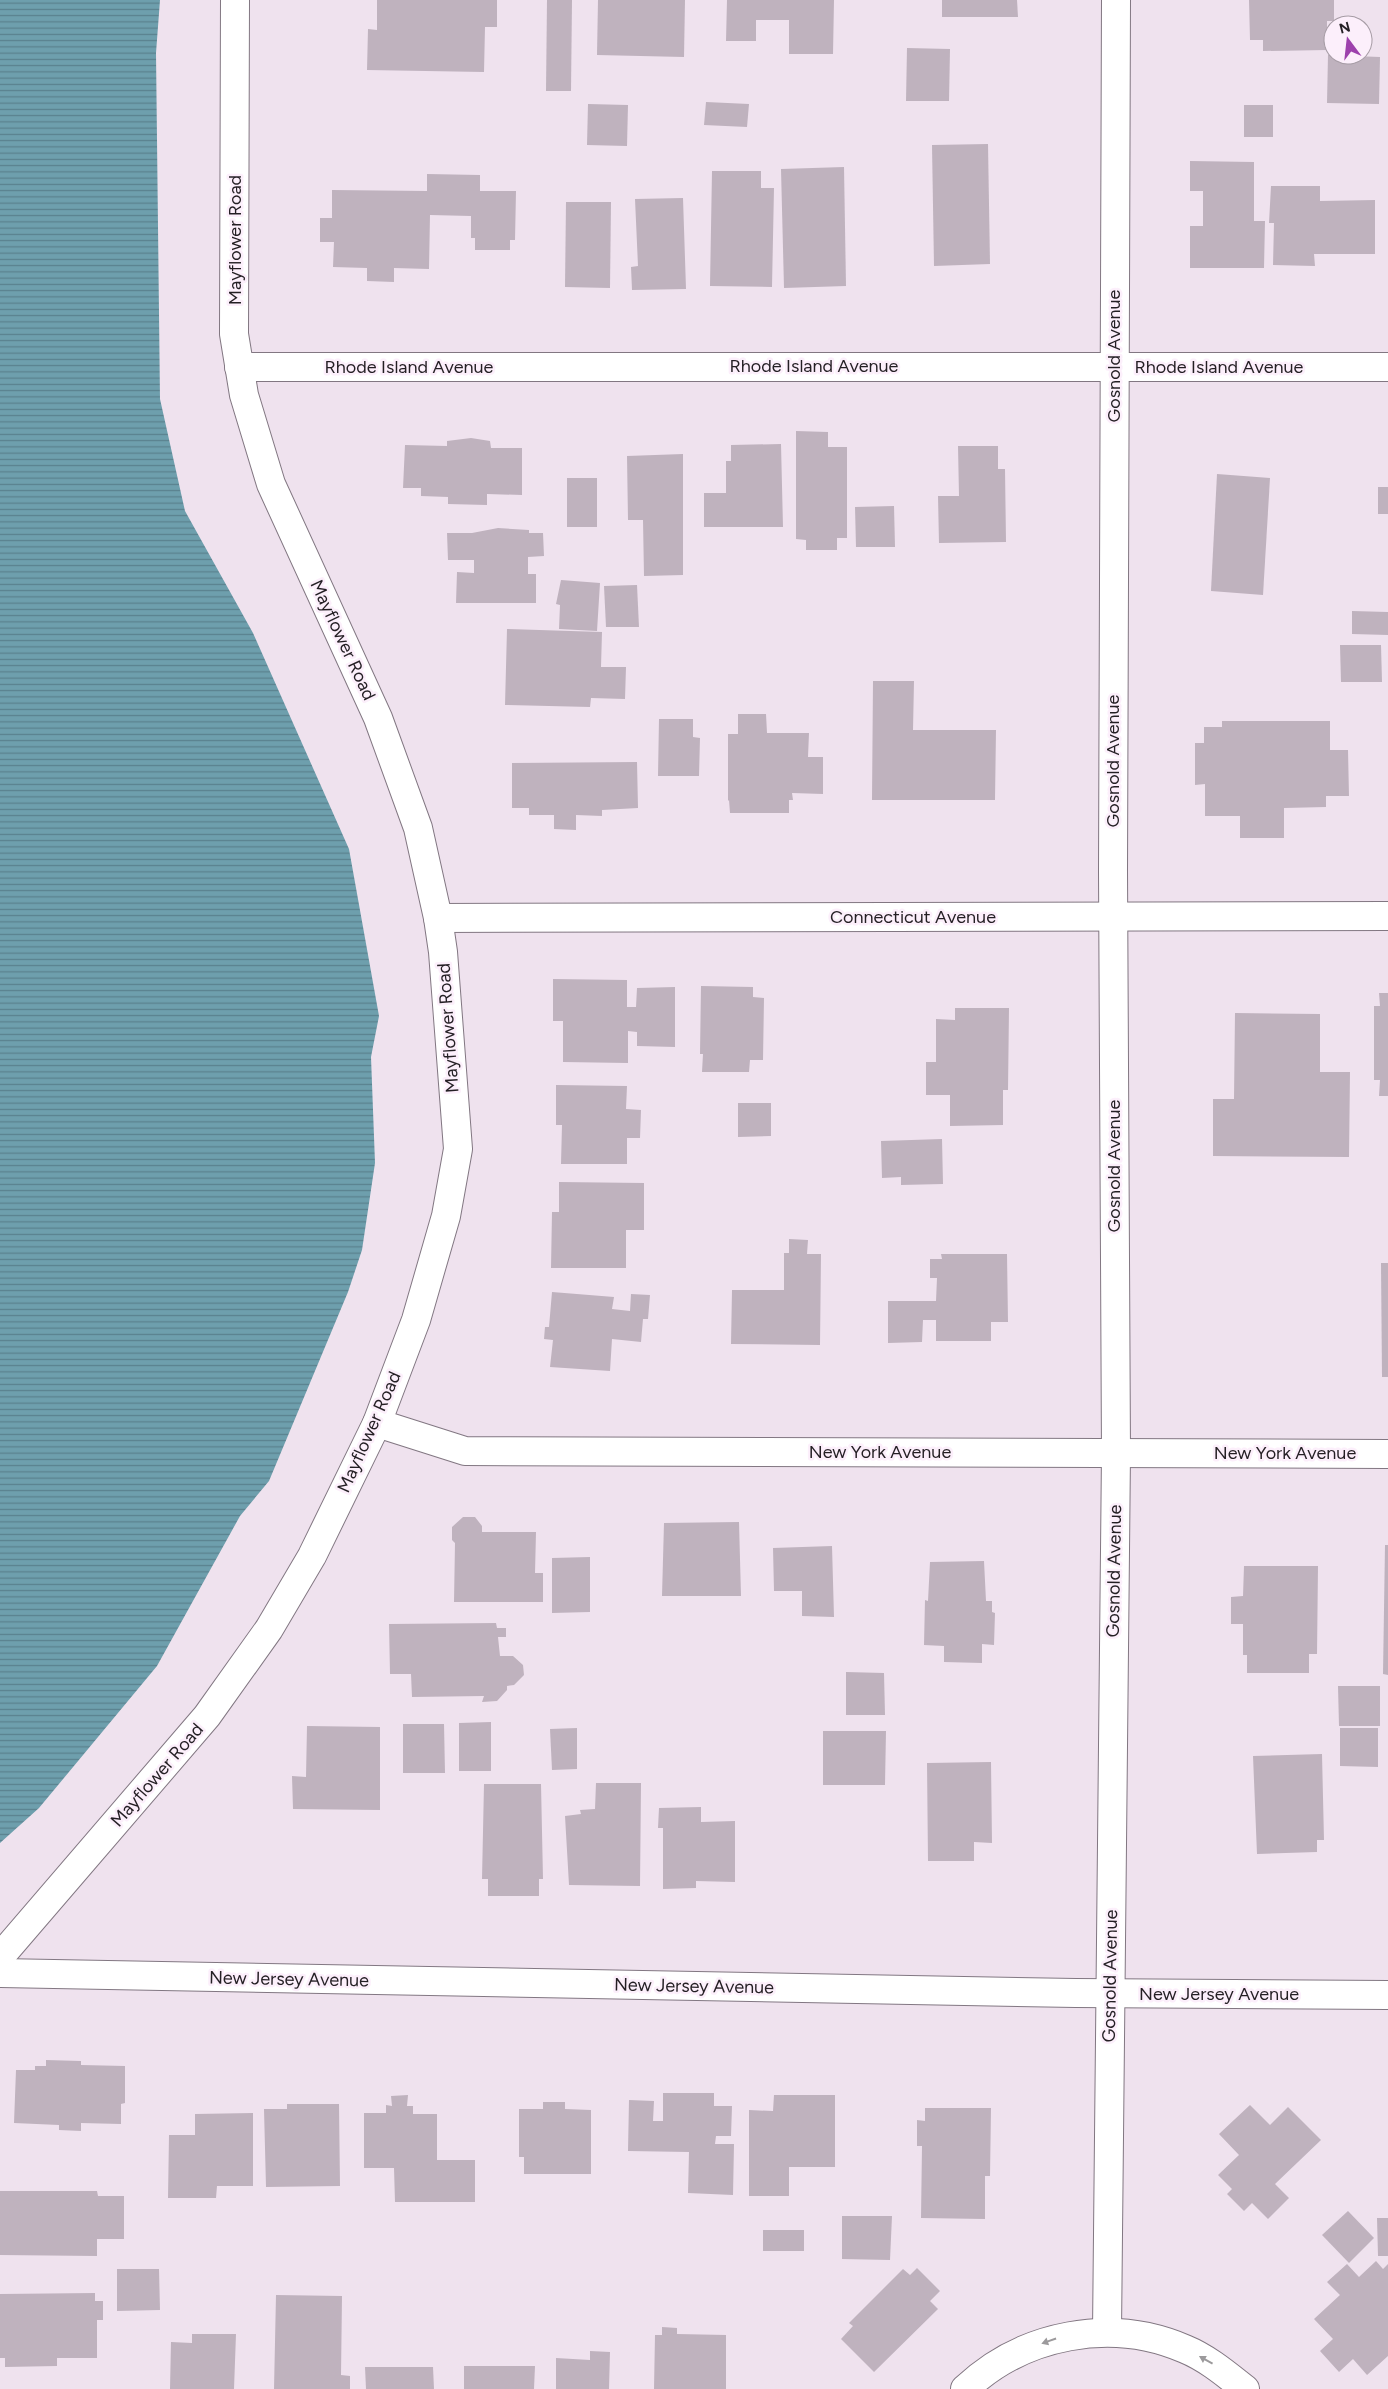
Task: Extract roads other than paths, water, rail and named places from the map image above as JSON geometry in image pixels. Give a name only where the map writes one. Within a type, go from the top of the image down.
[{"type":"street","name":"Mayflower Road","points":[[0,1957],[207,1716],[269,1630],[312,1556],[377,1423],[416,1320],[446,1216],[458,1149],[443,952],[438,918],[415,819],[378,718],[271,484],[244,395],[234,334],[235,0]]},
{"type":"street","name":"Gosnold Avenue","points":[[1108,2332],[1116,1453],[1113,916],[1116,0]]},
{"type":"street","name":"Rhode Island Avenue","points":[[239,367],[1114,366],[1388,368]]},
{"type":"street","name":"Connecticut Avenue","points":[[438,918],[1388,916]]},
{"type":"street","name":"New York Avenue","points":[[377,1423],[465,1451],[1388,1454]]},
{"type":"street","name":"New Jersey Avenue","points":[[0,1973],[1110,1993],[1388,1995]]},
{"type":"street","points":[[965,2389],[979,2376],[1018,2351],[1062,2337],[1108,2332],[1147,2337],[1185,2349],[1220,2368],[1245,2389]]},
{"type":"water","points":[[0,0],[160,0],[156,53],[160,399],[185,511],[253,633],[349,849],[379,1016],[371,1057],[375,1163],[362,1250],[348,1292],[269,1481],[240,1516],[157,1666],[39,1808],[0,1843]]}]
